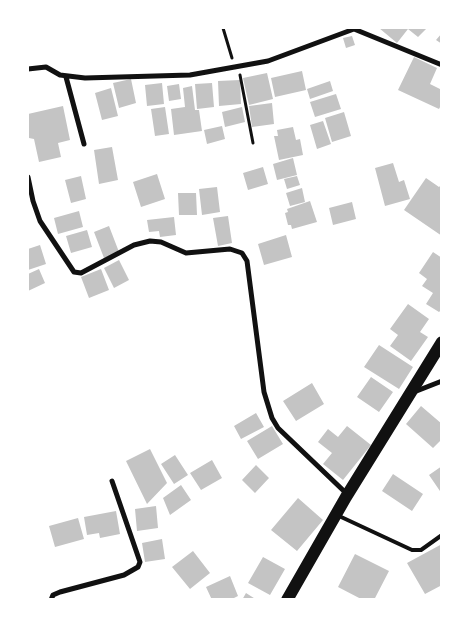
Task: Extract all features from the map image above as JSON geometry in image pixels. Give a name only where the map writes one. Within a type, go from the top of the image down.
[{"type":"main road","points":[[287,600],[348,494],[442,342]]},
{"type":"street","points":[[28,69],[46,67],[66,77],[190,75],[268,61],[354,29],[442,65]]},
{"type":"street","points":[[66,77],[84,144]]},
{"type":"street","points":[[28,177],[40,221],[74,272],[81,273],[134,245],[150,241],[161,242],[186,254],[230,249],[242,253],[247,261],[264,392],[272,418],[278,428],[348,494]]},
{"type":"street","points":[[410,393],[442,381]]},
{"type":"street","points":[[51,600],[53,595],[60,592],[124,575],[138,567],[140,562],[112,481]]},
{"type":"lane","points":[[336,514],[412,550],[421,550],[442,536]]},
{"type":"path","points":[[223,28],[235,68],[241,76],[253,143]]},
{"type":"building","points":[[379,28],[427,28],[418,37],[408,29],[397,43]]},
{"type":"building","points":[[442,33],[442,44],[436,40]]},
{"type":"building","points":[[352,36],[355,45],[346,48],[343,38]]},
{"type":"building","points":[[414,57],[437,68],[430,84],[442,90],[442,103],[439,109],[398,90]]},
{"type":"building","points":[[302,71],[306,90],[275,97],[271,78]]},
{"type":"building","points":[[267,73],[273,99],[249,105],[243,78]]},
{"type":"building","points":[[131,79],[136,103],[119,108],[113,83]]},
{"type":"building","points":[[240,80],[241,104],[219,106],[218,81]]},
{"type":"building","points":[[330,81],[333,91],[310,99],[307,89]]},
{"type":"building","points":[[162,83],[164,104],[147,106],[145,85]]},
{"type":"building","points":[[212,83],[214,107],[197,109],[195,84]]},
{"type":"building","points":[[179,84],[181,99],[169,101],[167,86]]},
{"type":"building","points":[[192,86],[195,110],[199,110],[202,131],[174,135],[171,109],[185,107],[183,88]]},
{"type":"building","points":[[111,88],[118,116],[102,120],[95,93]]},
{"type":"building","points":[[336,94],[341,109],[315,117],[310,102]]},
{"type":"building","points":[[272,103],[274,124],[252,127],[249,106]]},
{"type":"building","points":[[63,106],[70,140],[58,143],[61,157],[39,162],[34,139],[29,138],[28,114]]},
{"type":"building","points":[[165,107],[169,134],[155,136],[151,109]]},
{"type":"building","points":[[242,107],[245,122],[225,127],[222,112]]},
{"type":"building","points":[[344,112],[351,136],[332,142],[325,118]]},
{"type":"building","points":[[323,121],[331,144],[317,149],[310,125]]},
{"type":"building","points":[[222,126],[225,139],[207,144],[204,130]]},
{"type":"building","points":[[293,127],[296,140],[300,139],[303,155],[279,160],[274,136],[278,136],[277,130]]},
{"type":"building","points":[[112,147],[118,180],[99,184],[94,150]]},
{"type":"building","points":[[293,158],[297,175],[277,180],[273,164]]},
{"type":"building","points":[[393,163],[399,182],[404,180],[410,199],[385,206],[375,168]]},
{"type":"building","points":[[263,167],[268,184],[248,190],[243,173]]},
{"type":"building","points":[[157,174],[165,199],[141,207],[133,182]]},
{"type":"building","points":[[81,176],[86,199],[71,203],[65,180]]},
{"type":"building","points":[[297,176],[300,185],[287,189],[284,179]]},
{"type":"building","points":[[426,178],[439,187],[442,184],[442,236],[404,210]]},
{"type":"building","points":[[217,187],[220,212],[202,215],[199,189]]},
{"type":"building","points":[[302,188],[305,202],[290,206],[286,193]]},
{"type":"building","points":[[178,193],[196,193],[197,215],[179,215]]},
{"type":"building","points":[[310,201],[317,222],[292,229],[291,225],[288,225],[285,213],[288,212],[287,209]]},
{"type":"building","points":[[352,202],[356,219],[333,225],[329,208]]},
{"type":"building","points":[[79,211],[83,227],[58,234],[54,218]]},
{"type":"building","points":[[228,216],[232,243],[218,246],[213,218]]},
{"type":"building","points":[[174,217],[176,235],[160,237],[159,231],[149,232],[147,220]]},
{"type":"building","points":[[109,226],[119,252],[104,258],[94,232]]},
{"type":"building","points":[[87,230],[92,247],[71,253],[66,236]]},
{"type":"building","points":[[286,235],[292,257],[264,265],[258,244]]},
{"type":"building","points":[[40,245],[46,264],[28,270],[28,249]]},
{"type":"building","points":[[433,252],[442,258],[442,309],[439,312],[426,304],[433,293],[422,286],[427,279],[419,273]]},
{"type":"building","points":[[119,260],[129,280],[114,288],[104,268]]},
{"type":"building","points":[[39,269],[45,283],[28,291],[28,274]]},
{"type":"building","points":[[101,269],[109,290],[89,298],[81,277]]},
{"type":"building","points":[[408,304],[429,319],[420,332],[428,337],[411,361],[390,346],[398,335],[390,329]]},
{"type":"building","points":[[379,345],[413,367],[399,389],[364,367]]},
{"type":"building","points":[[371,377],[393,392],[379,412],[357,397]]},
{"type":"building","points":[[312,383],[324,404],[296,421],[283,401]]},
{"type":"building","points":[[421,406],[442,424],[442,439],[433,448],[406,424]]},
{"type":"building","points":[[256,413],[264,427],[241,439],[234,426]]},
{"type":"building","points":[[272,426],[283,444],[258,459],[247,441]]},
{"type":"building","points":[[347,426],[371,445],[343,480],[323,464],[332,453],[318,442],[328,429],[338,437]]},
{"type":"building","points":[[150,449],[167,483],[147,504],[126,461]]},
{"type":"building","points":[[175,455],[188,475],[174,484],[161,464]]},
{"type":"building","points":[[212,460],[222,478],[201,490],[190,473]]},
{"type":"building","points":[[256,465],[269,478],[255,493],[242,480]]},
{"type":"building","points":[[442,466],[442,494],[429,475]]},
{"type":"building","points":[[393,474],[423,494],[412,511],[382,491]]},
{"type":"building","points":[[181,485],[191,500],[170,515],[163,498]]},
{"type":"building","points":[[298,498],[323,520],[297,551],[271,530]]},
{"type":"building","points":[[156,506],[158,528],[137,531],[135,509]]},
{"type":"building","points":[[116,511],[120,534],[100,538],[99,533],[87,535],[84,517]]},
{"type":"building","points":[[78,518],[84,539],[55,547],[49,526]]},
{"type":"building","points":[[162,539],[165,559],[145,562],[142,543]]},
{"type":"building","points":[[442,544],[442,585],[425,594],[407,563]]},
{"type":"building","points":[[193,551],[210,573],[190,589],[172,567]]},
{"type":"building","points":[[355,554],[389,571],[374,600],[363,600],[338,587]]},
{"type":"building","points":[[263,557],[285,569],[270,595],[248,583]]},
{"type":"building","points":[[230,576],[238,596],[230,600],[212,600],[206,587]]},
{"type":"building","points":[[246,593],[257,600],[242,600]]}]
